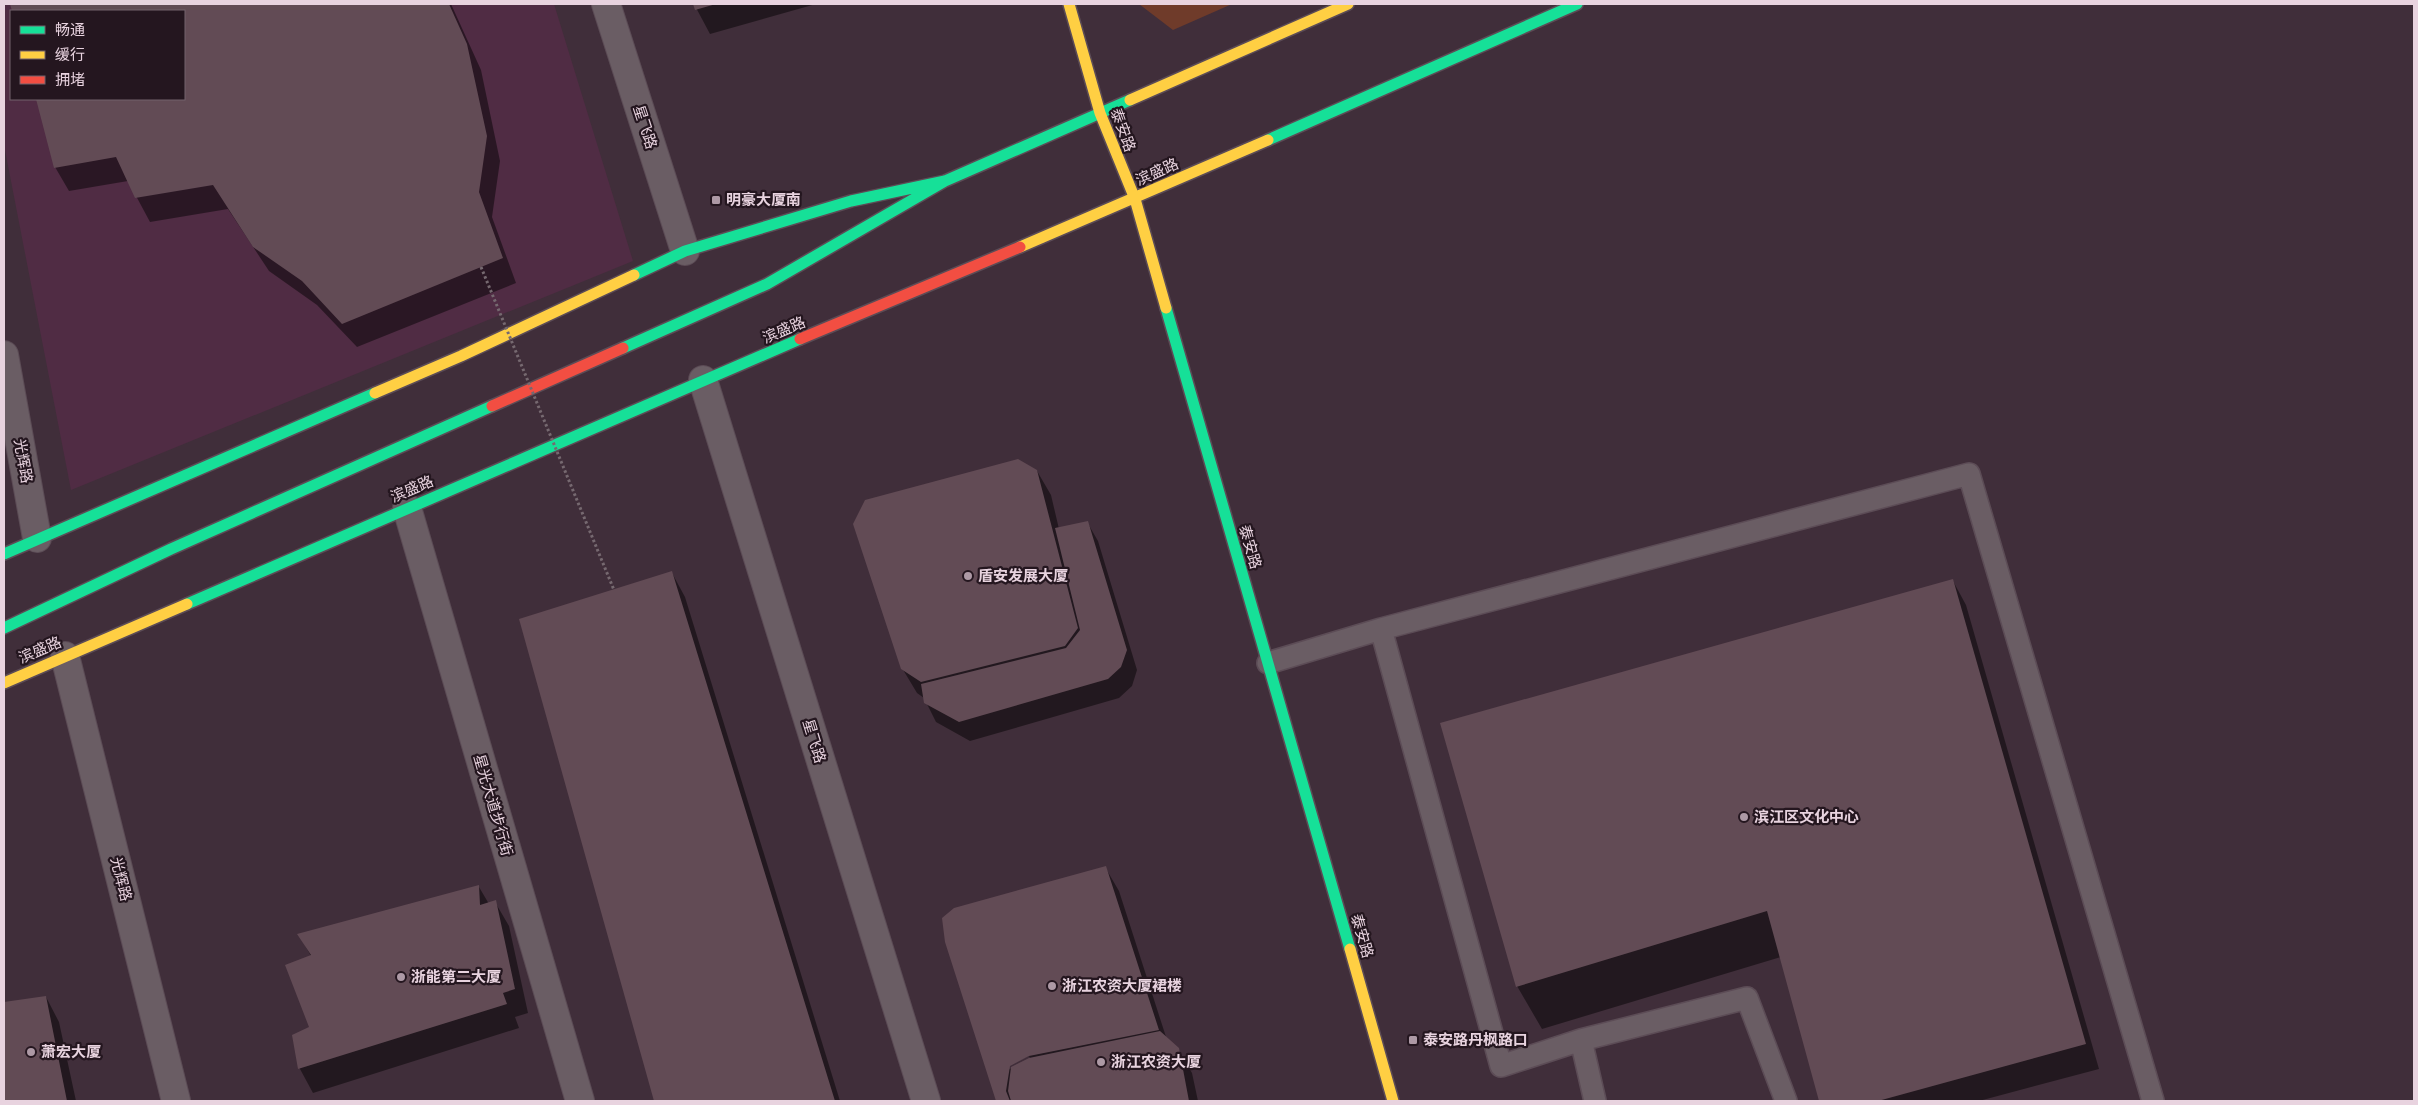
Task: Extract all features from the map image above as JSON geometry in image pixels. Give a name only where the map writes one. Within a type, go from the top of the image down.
[{"type":"main road","name":"泰安路","points":[[1069,4],[1100,113],[1135,199],[1393,1101]]},
{"type":"main road","points":[[4,628],[171,549],[767,284],[945,181],[1348,4]]},
{"type":"main road","name":"滨盛路","points":[[4,683],[703,380],[1135,199],[1577,4]]},
{"type":"main road","points":[[4,554],[37,538],[462,356],[685,251],[851,201],[945,181]]},
{"type":"street","name":"星飞路","points":[[606,4],[685,251]]},
{"type":"street","name":"光辉路","points":[[4,355],[37,538]]},
{"type":"street","name":"星飞路","points":[[703,380],[926,1101]]},
{"type":"street","name":"星光大道步行街","points":[[407,508],[580,1101]]},
{"type":"street","name":"光辉路","points":[[65,656],[176,1101]]},
{"type":"lane","points":[[1268,663],[1381,629],[1969,474],[2154,1101]]},
{"type":"lane","points":[[1381,629],[1501,1066],[1580,1040],[1747,998],[1786,1101]]},
{"type":"lane","points":[[1580,1040],[1595,1101]]},
{"type":"path","points":[[481,267],[614,590]]},
{"type":"shaded area","points":[[4,4],[554,4],[633,261],[71,490],[4,145]]},
{"type":"shaded area","points":[[1139,4],[1232,4],[1173,30]]},
{"type":"building","points":[[10,4],[449,4],[467,44],[487,136],[479,192],[503,258],[342,324],[302,281],[253,247],[213,185],[135,198],[116,157],[54,168],[36,100],[185,100],[185,10],[12,10]]},
{"type":"building","points":[[693,4],[716,4],[695,10]]},
{"type":"building","name":"盾安发展大厦","points":[[1018,459],[1037,470],[1078,628],[1065,646],[921,682],[901,669],[853,524],[865,500]]},
{"type":"building","points":[[1088,521],[1127,650],[1121,667],[1108,679],[959,722],[924,703],[921,684],[1066,648],[1080,630],[1055,528]]},
{"type":"building","points":[[672,571],[835,1101],[654,1101],[519,619]]},
{"type":"building","name":"滨江区文化中心","points":[[1953,579],[2086,1044],[1878,1101],[1819,1101],[1767,911],[1516,987],[1440,723]]},
{"type":"building","name":"浙江农资大厦裙楼","points":[[1106,866],[1159,1030],[1029,1056],[1010,1066],[1006,1091],[1010,1101],[996,1101],[945,942],[942,918],[954,908]]},
{"type":"building","name":"浙能第二大厦","points":[[479,885],[480,905],[496,900],[515,989],[503,993],[507,1004],[298,1069],[292,1035],[309,1027],[285,965],[311,955],[297,934]]},
{"type":"building","name":"萧宏大厦","points":[[46,996],[67,1101],[4,1101],[4,1002]]},
{"type":"building","name":"浙江农资大厦","points":[[1160,1031],[1179,1048],[1189,1101],[1011,1101],[1008,1091],[1011,1067],[1029,1058]]},
{"type":"traffic: fast","points":[[1268,140],[1577,4]]},
{"type":"traffic: fast","points":[[634,275],[685,251],[851,201],[945,181],[1130,100]]},
{"type":"traffic: fast","points":[[623,348],[767,284],[945,181]]},
{"type":"traffic: fast","points":[[1166,308],[1350,949]]},
{"type":"traffic: fast","points":[[187,604],[800,339]]},
{"type":"traffic: fast","points":[[4,554],[375,393]]},
{"type":"traffic: fast","points":[[4,628],[171,549],[492,406]]},
{"type":"traffic: slow","points":[[1069,4],[1100,113],[1135,199],[1166,308]]},
{"type":"traffic: slow","points":[[1130,100],[1348,4]]},
{"type":"traffic: slow","points":[[1020,247],[1268,140]]},
{"type":"traffic: slow","points":[[375,393],[461,356],[634,275]]},
{"type":"traffic: slow","points":[[4,683],[187,604]]},
{"type":"traffic: slow","points":[[1350,949],[1393,1101]]},
{"type":"traffic: jam","points":[[800,339],[1020,247]]},
{"type":"traffic: jam","points":[[492,406],[623,348]]},
{"type":"place","name":"明豪大厦南","points":[[716,200]]},
{"type":"place","name":"盾安发展大厦","points":[[968,576]]},
{"type":"place","name":"滨江区文化中心","points":[[1744,817]]},
{"type":"place","name":"浙能第二大厦","points":[[401,977]]},
{"type":"place","name":"浙江农资大厦裙楼","points":[[1052,986]]},
{"type":"place","name":"泰安路丹枫路口","points":[[1413,1040]]},
{"type":"place","name":"萧宏大厦","points":[[31,1052]]},
{"type":"place","name":"浙江农资大厦","points":[[1101,1062]]}]
